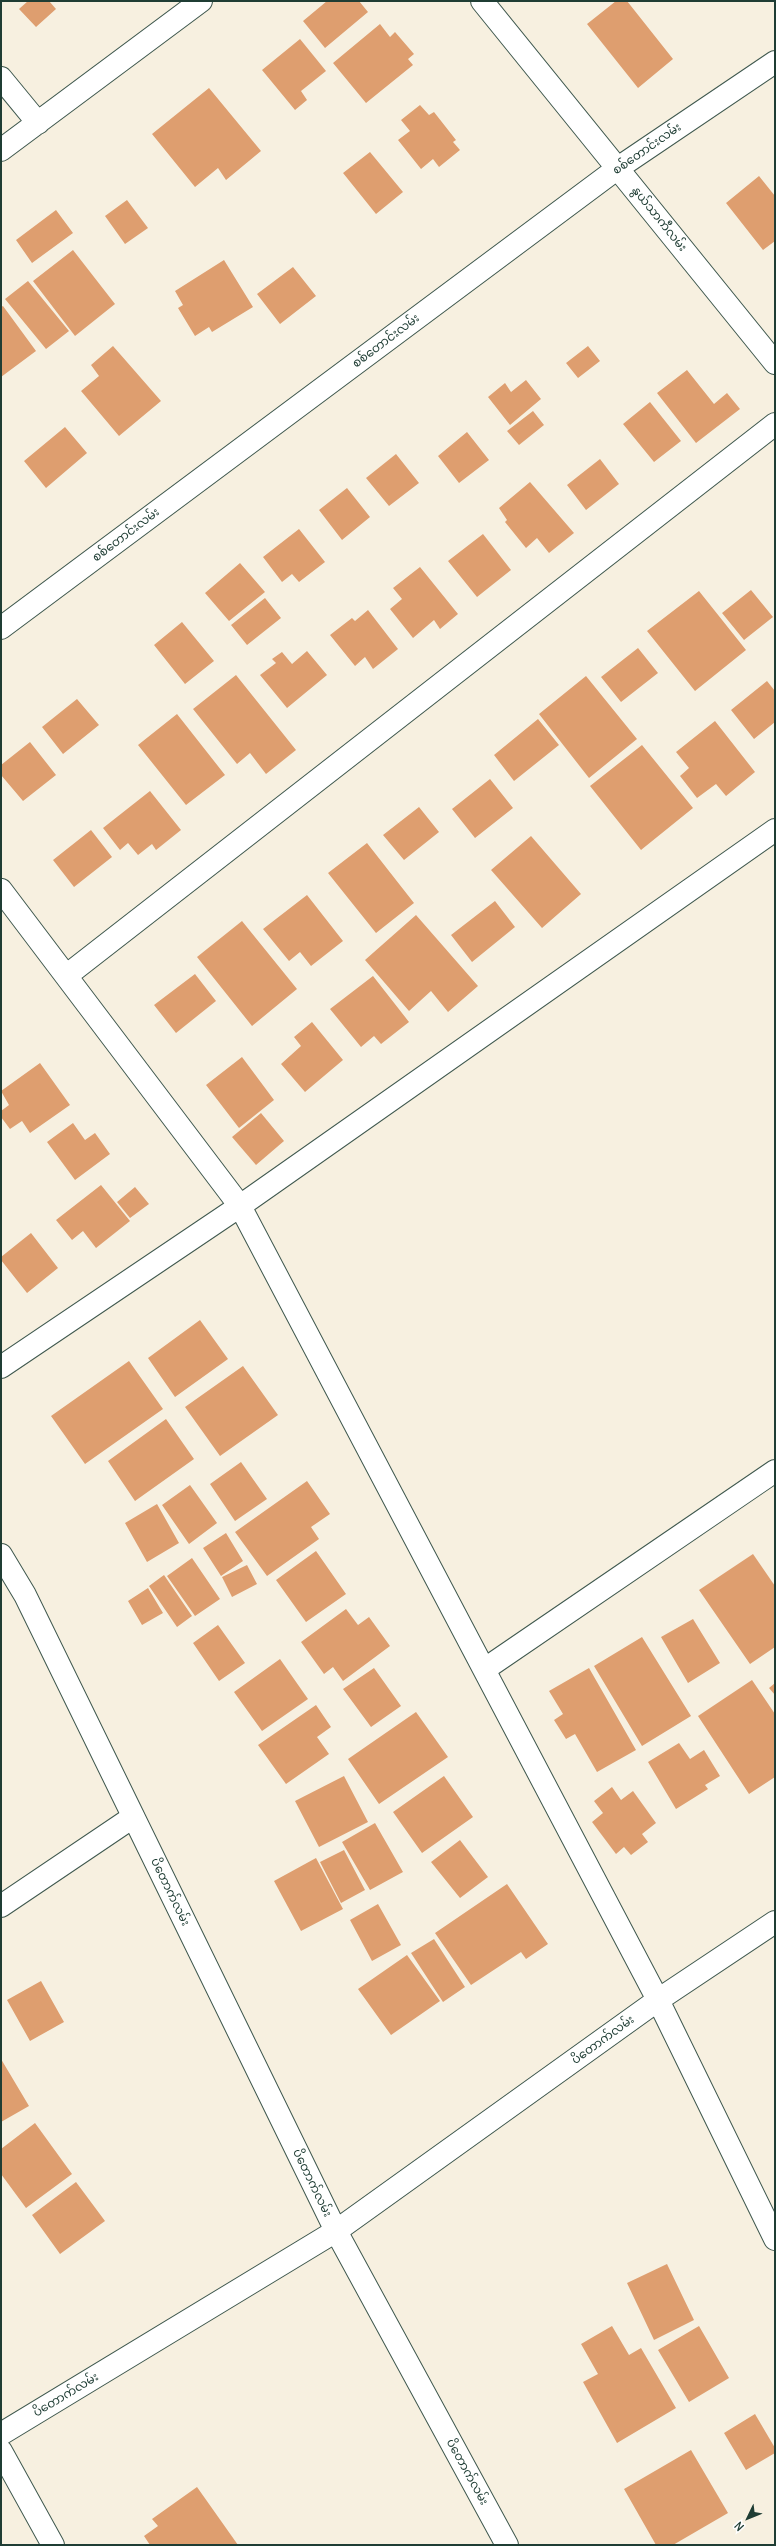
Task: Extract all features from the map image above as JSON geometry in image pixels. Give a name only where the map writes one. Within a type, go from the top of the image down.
[{"type":"street","points":[[1,150],[201,1]]},
{"type":"street","name":"နွယ်သာကီလမ်း","points":[[482,1],[775,363]]},
{"type":"street","name":"စစ်တောင်းလမ်း","points":[[1,628],[618,168],[775,62]]},
{"type":"street","points":[[1,78],[38,123]]},
{"type":"street","points":[[66,976],[775,424]]},
{"type":"street","points":[[1,1367],[240,1206],[775,830]]},
{"type":"street","points":[[1,890],[240,1206],[658,2000],[775,2239]]},
{"type":"street","points":[[484,1669],[775,1471]]},
{"type":"street","name":"ပိတောက်လမ်း","points":[[1,1555],[25,1595],[336,2231],[507,2545]]},
{"type":"street","points":[[1,1906],[133,1817]]},
{"type":"street","name":"ပိတောက်လမ်း","points":[[1,2434],[336,2231],[658,2000],[775,1922]]},
{"type":"street","points":[[1,2451],[53,2545]]},
{"type":"building","points":[[28,1],[49,1],[56,9],[36,27],[19,9]]},
{"type":"building","points":[[327,1],[359,1],[368,12],[325,48],[303,21]]},
{"type":"building","points":[[616,1],[627,1],[673,59],[638,88],[587,24]]},
{"type":"building","points":[[380,24],[390,37],[395,32],[414,54],[408,59],[413,65],[366,103],[333,63]]},
{"type":"building","points":[[300,39],[326,71],[301,91],[307,100],[295,110],[262,70]]},
{"type":"building","points":[[209,88],[261,151],[226,180],[218,168],[195,187],[152,134]]},
{"type":"building","points":[[420,105],[429,115],[434,112],[456,140],[453,142],[460,150],[439,167],[433,159],[421,169],[398,140],[410,131],[401,120]]},
{"type":"building","points":[[370,152],[403,192],[376,214],[343,173]]},
{"type":"building","points":[[759,176],[775,196],[775,241],[763,250],[726,203]]},
{"type":"building","points":[[127,200],[148,228],[125,244],[105,216]]},
{"type":"building","points":[[56,210],[73,233],[32,263],[16,240]]},
{"type":"building","points":[[73,250],[115,304],[75,336],[33,281]]},
{"type":"building","points":[[224,260],[253,307],[212,332],[209,327],[195,336],[178,308],[183,305],[175,291]]},
{"type":"building","points":[[293,267],[316,296],[280,324],[257,294]]},
{"type":"building","points":[[28,281],[69,331],[46,349],[5,299]]},
{"type":"building","points":[[3,306],[36,351],[1,377],[1,307]]},
{"type":"building","points":[[113,346],[161,401],[119,436],[81,391],[99,376],[91,365]]},
{"type":"building","points":[[588,346],[600,361],[578,378],[566,363]]},
{"type":"building","points":[[687,370],[714,404],[727,393],[740,409],[696,443],[657,393]]},
{"type":"building","points":[[526,380],[541,399],[510,425],[488,397],[505,383],[511,392]]},
{"type":"building","points":[[650,402],[681,441],[654,462],[623,424]]},
{"type":"building","points":[[533,411],[544,425],[519,445],[507,431]]},
{"type":"building","points":[[65,427],[87,453],[46,488],[24,461]]},
{"type":"building","points":[[467,432],[489,460],[459,483],[438,456]]},
{"type":"building","points":[[396,454],[419,483],[389,506],[366,478]]},
{"type":"building","points":[[600,459],[619,484],[586,510],[567,485]]},
{"type":"building","points":[[530,482],[574,533],[549,553],[537,538],[526,548],[505,522],[507,520],[499,508]]},
{"type":"building","points":[[347,488],[370,517],[342,540],[319,510]]},
{"type":"building","points":[[299,529],[325,562],[299,582],[292,574],[282,582],[263,557]]},
{"type":"building","points":[[483,534],[511,570],[477,597],[448,561]]},
{"type":"building","points":[[240,563],[265,592],[229,621],[205,593]]},
{"type":"building","points":[[420,567],[458,614],[440,629],[434,620],[413,638],[390,609],[402,599],[393,588]]},
{"type":"building","points":[[751,590],[773,617],[744,640],[722,613]]},
{"type":"building","points":[[699,591],[746,650],[695,691],[647,631]]},
{"type":"building","points":[[265,598],[281,618],[247,645],[231,625]]},
{"type":"building","points":[[368,610],[398,649],[373,669],[365,657],[355,666],[330,635],[352,618],[355,621]]},
{"type":"building","points":[[182,622],[214,661],[185,684],[154,645]]},
{"type":"building","points":[[638,648],[658,673],[621,702],[601,677]]},
{"type":"building","points":[[307,651],[327,675],[287,708],[260,675],[276,663],[272,659],[282,652],[292,664]]},
{"type":"building","points":[[236,675],[296,750],[266,774],[250,753],[237,764],[193,709]]},
{"type":"building","points":[[586,676],[637,739],[589,778],[539,714]]},
{"type":"building","points":[[767,681],[775,691],[775,722],[754,739],[731,710]]},
{"type":"building","points":[[77,699],[99,725],[63,754],[42,727]]},
{"type":"building","points":[[177,714],[225,775],[186,805],[138,745]]},
{"type":"building","points":[[538,719],[559,745],[514,781],[494,755]]},
{"type":"building","points":[[715,721],[755,772],[726,796],[716,784],[697,798],[680,776],[689,768],[676,752]]},
{"type":"building","points":[[30,742],[56,775],[23,801],[1,775],[1,765]]},
{"type":"building","points":[[642,745],[693,808],[641,850],[590,786]]},
{"type":"building","points":[[490,779],[513,808],[475,838],[452,809]]},
{"type":"building","points":[[150,791],[181,830],[156,850],[152,844],[138,855],[128,843],[120,850],[103,828]]},
{"type":"building","points":[[419,807],[439,832],[404,860],[383,835]]},
{"type":"building","points":[[91,830],[112,857],[74,887],[53,860]]},
{"type":"building","points":[[531,836],[581,894],[542,928],[491,870]]},
{"type":"building","points":[[367,843],[414,903],[376,933],[328,873]]},
{"type":"building","points":[[307,895],[343,941],[311,966],[300,952],[289,961],[263,929]]},
{"type":"building","points":[[495,901],[515,927],[472,962],[451,935]]},
{"type":"building","points":[[416,915],[478,986],[448,1012],[431,991],[409,1011],[365,960]]},
{"type":"building","points":[[242,921],[297,989],[252,1026],[197,957]]},
{"type":"building","points":[[195,974],[216,1001],[176,1033],[154,1005]]},
{"type":"building","points":[[373,976],[409,1022],[381,1044],[374,1036],[361,1047],[330,1009]]},
{"type":"building","points":[[312,1022],[343,1060],[305,1092],[281,1064],[301,1046],[294,1037]]},
{"type":"building","points":[[242,1057],[274,1100],[239,1128],[206,1085]]},
{"type":"building","points":[[40,1063],[70,1105],[30,1133],[22,1121],[10,1129],[1,1117],[1,1111],[9,1105],[1,1091]]},
{"type":"building","points":[[261,1113],[284,1141],[256,1165],[232,1137]]},
{"type":"building","points":[[73,1123],[85,1140],[95,1133],[110,1154],[75,1180],[47,1142]]},
{"type":"building","points":[[101,1185],[130,1221],[96,1248],[83,1231],[72,1240],[56,1220]]},
{"type":"building","points":[[135,1187],[149,1204],[130,1218],[117,1202]]},
{"type":"building","points":[[31,1233],[58,1268],[27,1293],[1,1260],[1,1257]]},
{"type":"building","points":[[200,1320],[228,1359],[175,1397],[148,1358]]},
{"type":"building","points":[[129,1361],[163,1409],[85,1464],[51,1416]]},
{"type":"building","points":[[243,1366],[278,1415],[220,1456],[185,1407]]},
{"type":"building","points":[[166,1419],[194,1459],[135,1501],[108,1461]]},
{"type":"building","points":[[241,1462],[267,1499],[235,1521],[210,1484]]},
{"type":"building","points":[[307,1481],[330,1514],[311,1527],[319,1539],[267,1576],[235,1532]]},
{"type":"building","points":[[190,1485],[217,1523],[189,1544],[162,1505]]},
{"type":"building","points":[[157,1504],[179,1543],[147,1562],[125,1523]]},
{"type":"building","points":[[226,1533],[243,1561],[221,1576],[203,1548]]},
{"type":"building","points":[[316,1551],[346,1594],[306,1622],[276,1580]]},
{"type":"building","points":[[753,1554],[775,1586],[775,1647],[750,1664],[699,1590]]},
{"type":"building","points":[[192,1558],[220,1599],[195,1616],[167,1576]]},
{"type":"building","points":[[247,1565],[257,1584],[232,1597],[222,1577]]},
{"type":"building","points":[[164,1575],[192,1616],[177,1627],[149,1586]]},
{"type":"building","points":[[148,1588],[163,1613],[142,1625],[128,1601]]},
{"type":"building","points":[[346,1609],[358,1625],[369,1617],[390,1646],[343,1681],[333,1667],[324,1674],[301,1642]]},
{"type":"building","points":[[693,1619],[720,1663],[688,1683],[661,1637]]},
{"type":"building","points":[[218,1625],[245,1663],[219,1681],[193,1643]]},
{"type":"building","points":[[642,1637],[691,1716],[642,1746],[594,1666]]},
{"type":"building","points":[[280,1659],[308,1699],[262,1731],[234,1692]]},
{"type":"building","points":[[374,1668],[401,1706],[371,1727],[343,1689]]},
{"type":"building","points":[[589,1668],[636,1750],[597,1772],[575,1734],[566,1739],[554,1720],[563,1714],[549,1691]]},
{"type":"building","points":[[752,1680],[775,1714],[775,1777],[749,1794],[698,1716]]},
{"type":"building","points":[[775,1683],[775,1695],[769,1688]]},
{"type":"building","points":[[316,1705],[331,1727],[317,1737],[329,1754],[286,1784],[258,1745]]},
{"type":"building","points":[[416,1712],[448,1757],[379,1804],[348,1759]]},
{"type":"building","points":[[679,1743],[690,1759],[704,1750],[720,1776],[705,1785],[708,1789],[676,1809],[648,1762]]},
{"type":"building","points":[[344,1776],[368,1822],[319,1847],[295,1801]]},
{"type":"building","points":[[444,1776],[473,1817],[422,1853],[393,1812]]},
{"type":"building","points":[[612,1787],[621,1800],[633,1791],[656,1823],[642,1834],[648,1842],[631,1855],[624,1847],[616,1854],[592,1822],[603,1813],[594,1801]]},
{"type":"building","points":[[375,1823],[403,1872],[370,1890],[342,1842]]},
{"type":"building","points":[[460,1840],[488,1877],[460,1898],[431,1862]]},
{"type":"building","points":[[344,1850],[365,1890],[341,1903],[320,1862]]},
{"type":"building","points":[[316,1858],[343,1909],[301,1931],[274,1881]]},
{"type":"building","points":[[507,1884],[548,1944],[526,1959],[521,1952],[471,1985],[435,1933]]},
{"type":"building","points":[[378,1904],[401,1945],[372,1961],[350,1920]]},
{"type":"building","points":[[434,1939],[465,1987],[443,2002],[411,1953]]},
{"type":"building","points":[[407,1955],[440,2001],[391,2035],[358,1989]]},
{"type":"building","points":[[41,1981],[64,2022],[30,2041],[7,2000]]},
{"type":"building","points":[[1,2059],[29,2106],[1,2122]]},
{"type":"building","points":[[35,2123],[72,2174],[26,2208],[1,2174],[1,2149]]},
{"type":"building","points":[[76,2182],[105,2221],[60,2254],[32,2215]]},
{"type":"building","points":[[667,2264],[694,2320],[654,2340],[627,2283]]},
{"type":"building","points":[[612,2326],[629,2355],[641,2348],[676,2408],[617,2443],[583,2382],[598,2374],[581,2344]]},
{"type":"building","points":[[699,2326],[729,2378],[689,2402],[658,2350]]},
{"type":"building","points":[[755,2414],[775,2448],[775,2453],[746,2470],[724,2433]]},
{"type":"building","points":[[691,2450],[728,2513],[673,2545],[656,2545],[624,2489]]},
{"type":"building","points":[[197,2487],[238,2545],[150,2545],[144,2536],[158,2526],[152,2519]]}]
